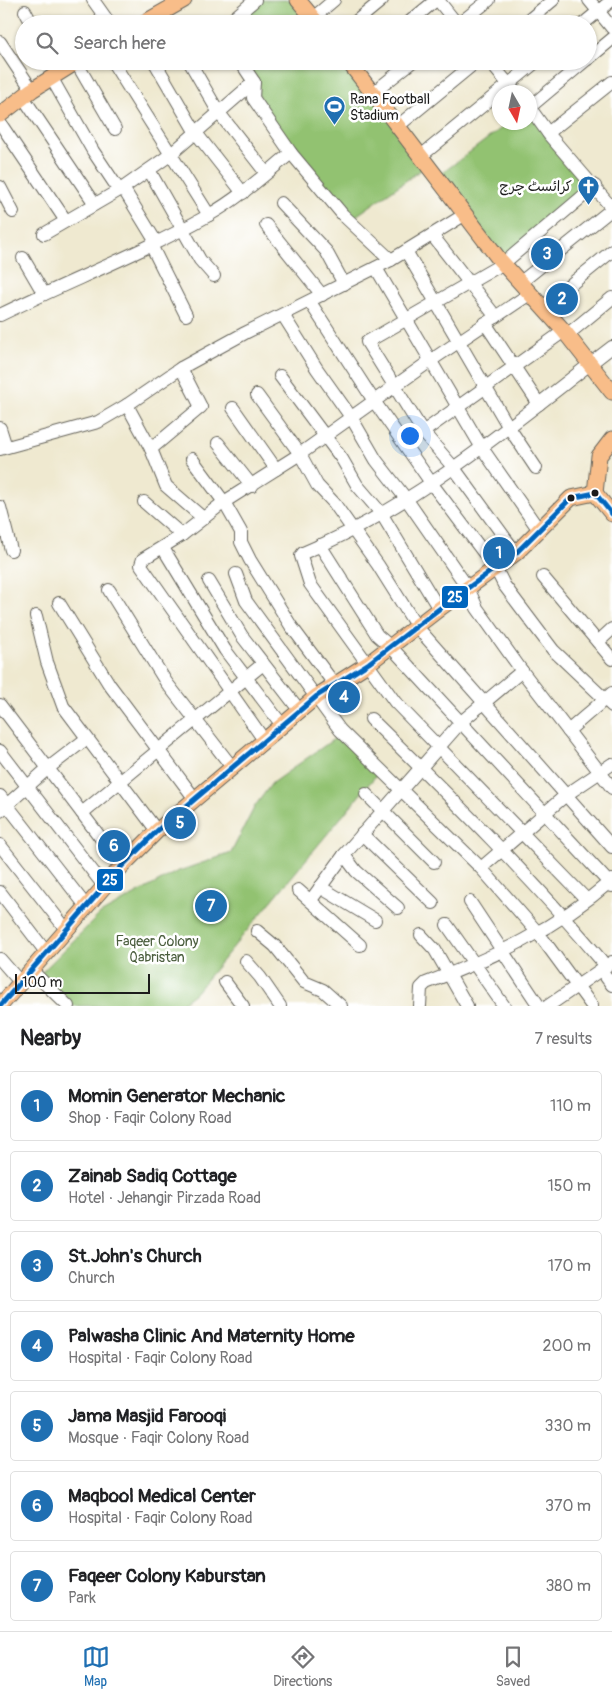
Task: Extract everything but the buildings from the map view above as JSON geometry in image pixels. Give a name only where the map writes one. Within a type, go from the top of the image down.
[{"type":"main road","points":[[298,0],[310,15]]},
{"type":"main road","points":[[166,15],[178,1]]},
{"type":"main road","points":[[2,112],[54,70]]},
{"type":"main road","points":[[358,70],[464,215],[565,333],[612,392]]},
{"type":"main road","points":[[612,439],[599,456],[595,492],[612,514]]},
{"type":"main road","points":[[6,1004],[20,982],[122,866],[158,831],[232,766],[317,696],[369,663],[438,609],[496,569],[516,553],[571,498],[595,492]]},
{"type":"street","points":[[93,0],[104,15]]},
{"type":"street","points":[[238,15],[255,0]]},
{"type":"street","points":[[320,15],[334,0]]},
{"type":"street","points":[[364,15],[382,0]]},
{"type":"street","points":[[419,15],[437,0],[450,15]]},
{"type":"street","points":[[470,15],[489,0]]},
{"type":"street","points":[[535,15],[553,0]]},
{"type":"street","points":[[589,0],[612,28]]},
{"type":"street","points":[[593,15],[612,0]]},
{"type":"street","points":[[25,11],[27,15]]},
{"type":"street","points":[[597,52],[612,39]]},
{"type":"street","points":[[0,42],[27,93],[95,204]]},
{"type":"street","points":[[54,70],[92,151],[121,189],[153,243],[186,315]]},
{"type":"street","points":[[82,70],[115,129]]},
{"type":"street","points":[[118,70],[209,215]]},
{"type":"street","points":[[159,70],[196,133],[244,193]]},
{"type":"street","points":[[194,70],[219,114],[266,173]]},
{"type":"street","points":[[246,70],[254,82],[252,98],[290,153],[343,215],[391,260]]},
{"type":"street","points":[[373,93],[402,70]]},
{"type":"street","points":[[398,126],[466,70]]},
{"type":"street","points":[[496,70],[509,85]]},
{"type":"street","points":[[516,85],[529,70]]},
{"type":"street","points":[[537,102],[574,70]]},
{"type":"street","points":[[44,234],[121,189],[170,155],[254,82]]},
{"type":"street","points":[[548,133],[612,82]]},
{"type":"street","points":[[421,156],[492,104]]},
{"type":"street","points":[[2,112],[66,221]]},
{"type":"street","points":[[264,740],[141,565],[143,559],[182,535],[224,502],[300,454],[490,320],[612,209],[537,118]]},
{"type":"street","points":[[0,315],[209,215],[244,193],[290,153]]},
{"type":"street","points":[[149,170],[200,260],[214,276]]},
{"type":"street","points":[[516,553],[454,468],[423,432],[393,387],[367,342],[504,263],[595,186]]},
{"type":"street","points":[[0,187],[13,212]]},
{"type":"street","points":[[281,203],[326,251],[344,284]]},
{"type":"street","points":[[0,428],[3,448],[98,422],[127,405],[181,368],[391,260],[464,215]]},
{"type":"street","points":[[266,225],[322,295]]},
{"type":"street","points":[[432,235],[468,283],[515,367],[539,404]]},
{"type":"street","points":[[406,251],[508,426],[536,468]]},
{"type":"street","points":[[543,307],[612,251]]},
{"type":"street","points":[[24,258],[44,294]]},
{"type":"street","points":[[376,268],[404,319],[482,448],[539,530]]},
{"type":"street","points":[[423,432],[612,298]]},
{"type":"street","points":[[310,302],[374,401],[432,484],[496,569],[504,586],[554,650],[610,699],[568,731]]},
{"type":"street","points":[[283,315],[317,369],[351,417],[376,460],[407,500],[468,588],[477,608],[522,671],[612,788]]},
{"type":"street","points":[[586,900],[523,832],[395,702],[369,663],[310,584],[301,561],[303,553],[407,500],[432,484],[482,448],[612,346]]},
{"type":"street","points":[[151,449],[201,407],[181,368]]},
{"type":"street","points":[[280,376],[325,436],[357,485],[381,513],[438,609]]},
{"type":"street","points":[[257,395],[300,454],[318,485],[378,565],[417,627],[612,846]]},
{"type":"street","points":[[127,405],[151,449],[166,486],[203,518]]},
{"type":"street","points":[[233,408],[276,469]]},
{"type":"street","points":[[218,443],[252,486]]},
{"type":"street","points":[[192,460],[224,502],[241,532],[241,542],[250,560],[292,626],[335,685]]},
{"type":"street","points":[[144,502],[182,535]]},
{"type":"street","points":[[0,507],[11,550]]},
{"type":"street","points":[[320,545],[377,635],[391,647],[544,814],[611,883],[539,934],[476,965],[426,983],[422,988],[422,1005]]},
{"type":"street","points":[[162,548],[225,650],[282,725]]},
{"type":"street","points":[[236,574],[246,601],[340,730],[481,868],[539,934],[579,985],[592,1006]]},
{"type":"street","points":[[543,577],[612,660]]},
{"type":"street","points":[[210,581],[242,636],[300,711]]},
{"type":"street","points":[[109,590],[166,682],[232,766]]},
{"type":"street","points":[[59,603],[109,684],[195,799]]},
{"type":"street","points":[[36,616],[47,662],[63,706],[86,739],[158,831]]},
{"type":"street","points":[[598,642],[612,629]]},
{"type":"street","points":[[82,813],[263,664]]},
{"type":"street","points":[[311,900],[344,855],[461,722],[522,671]]},
{"type":"street","points":[[0,705],[122,866]]},
{"type":"street","points":[[371,719],[421,767],[564,916],[606,966],[612,985]]},
{"type":"street","points":[[86,739],[27,787],[2,804],[86,906]]},
{"type":"street","points":[[0,751],[104,886]]},
{"type":"street","points":[[481,868],[566,795],[612,764]]},
{"type":"street","points":[[366,794],[434,862]]},
{"type":"street","points":[[362,834],[433,904]]},
{"type":"street","points":[[0,845],[66,929]]},
{"type":"street","points":[[344,855],[356,871],[398,908]]},
{"type":"street","points":[[320,888],[375,920]]},
{"type":"street","points":[[298,890],[360,945]]},
{"type":"street","points":[[0,892],[46,952]]},
{"type":"street","points":[[470,902],[539,1006]]},
{"type":"street","points":[[447,925],[504,1006]]},
{"type":"street","points":[[257,931],[275,946],[304,982],[323,990],[340,1006]]},
{"type":"street","points":[[422,935],[434,950],[467,1006]]},
{"type":"street","points":[[0,959],[20,982]]},
{"type":"street","points":[[246,961],[260,977],[280,1006]]},
{"type":"street","points":[[554,1004],[606,966]]},
{"type":"street","points":[[31,970],[68,1006]]},
{"type":"street","points":[[225,982],[237,1004]]},
{"type":"green space","points":[[255,0],[297,0],[309,15],[238,15]]},
{"type":"green space","name":"Rana Football Stadium","points":[[245,70],[353,70],[428,165],[349,221],[291,153]]},
{"type":"green space","points":[[537,120],[590,185],[503,260],[437,177],[499,130],[537,130]]},
{"type":"green space","name":"Faqeer Colony Qabristan","points":[[338,736],[379,772],[195,993],[178,1006],[73,1006],[40,974],[100,914],[176,872],[231,853],[255,806],[272,783]]},
{"type":"transit line","name":"25","points":[[0,1006],[122,866],[157,831],[317,696],[369,663],[516,553],[571,498],[595,493],[612,514]]},
{"type":"place","name":"Rana Football Stadium","points":[[334,126]]},
{"type":"place","name":"کرائسٹ چرچ","points":[[588,205]]},
{"type":"place","name":"St.John's Church","points":[[547,254]]},
{"type":"place","name":"Zainab Sadiq Cottage","points":[[562,299]]},
{"type":"place","name":"Momin Generator Mechanic","points":[[499,553]]},
{"type":"place","name":"Palwasha Clinic And Maternity Home","points":[[344,697]]},
{"type":"place","name":"Jama Masjid Farooqi","points":[[180,823]]},
{"type":"place","name":"Maqbool Medical Center","points":[[114,846]]},
{"type":"place","name":"Faqeer Colony Kaburstan","points":[[211,906]]}]
